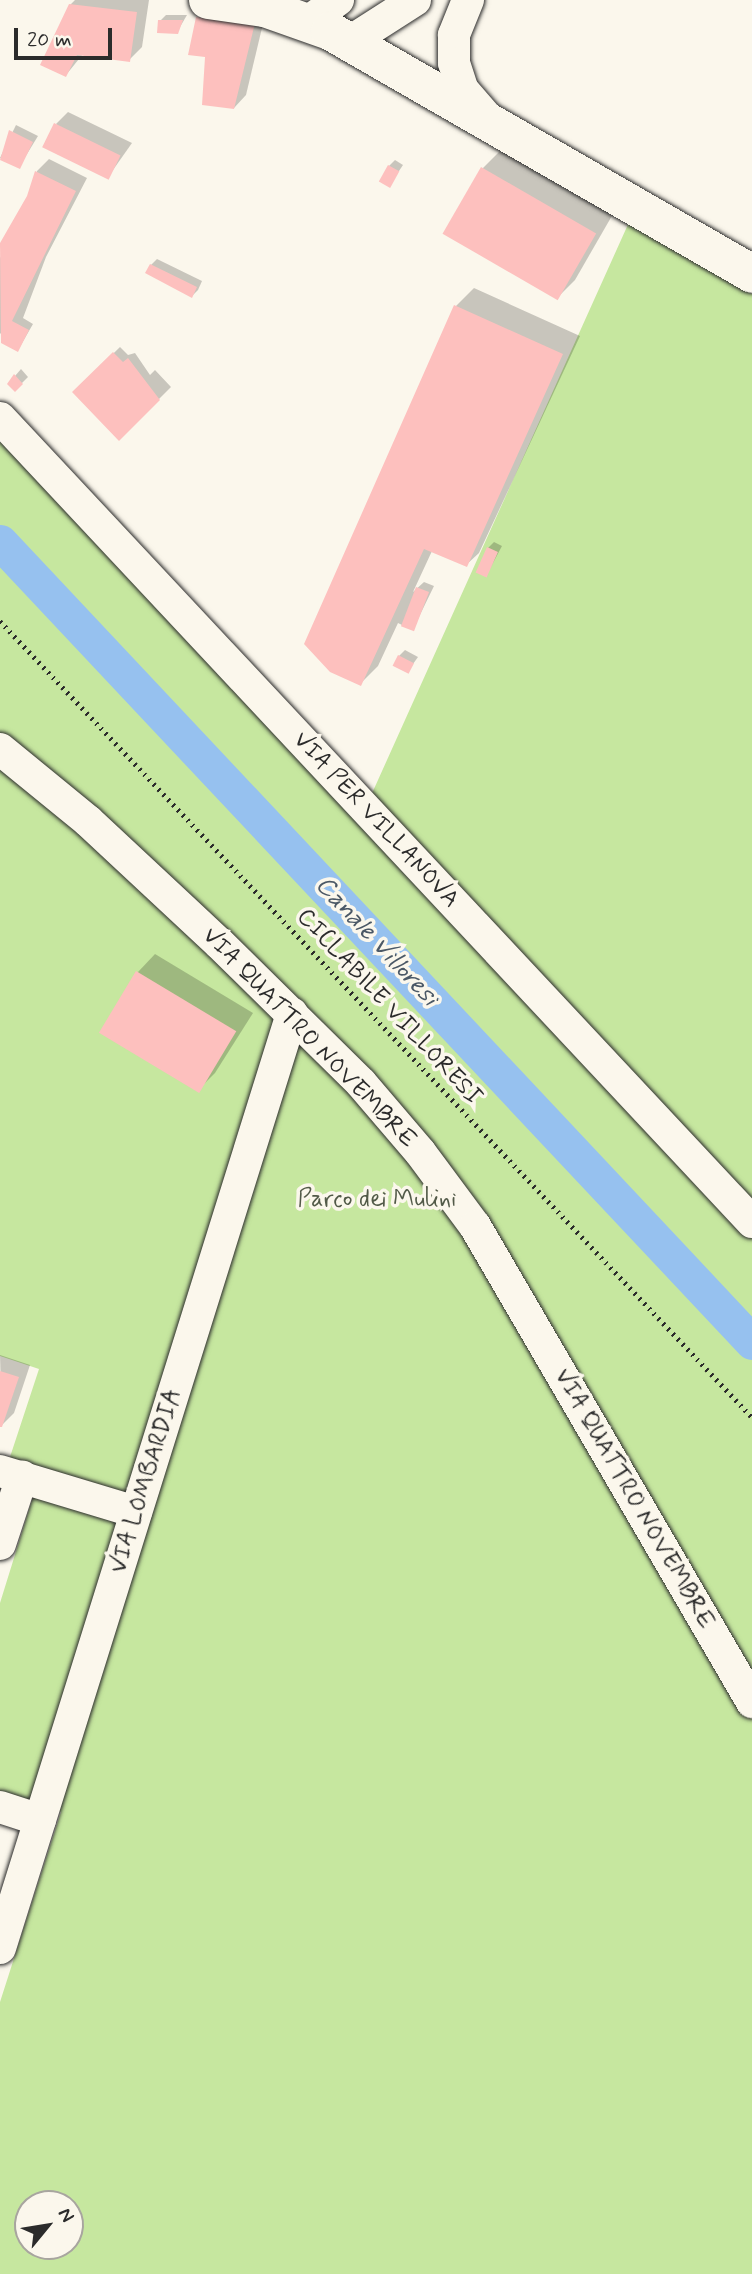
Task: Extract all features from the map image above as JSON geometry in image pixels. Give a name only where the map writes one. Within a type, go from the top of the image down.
[{"type":"street","points":[[208,0],[265,8],[324,11],[351,41],[752,274]]},
{"type":"street","points":[[351,41],[415,0]]},
{"type":"street","points":[[468,0],[454,35],[454,63],[463,90],[479,113],[502,129]]},
{"type":"street","name":"VIA PER VILLANOVA","points":[[0,418],[752,1222]]},
{"type":"street","name":"VIA QUATTRO NOVEMBRE","points":[[0,749],[88,821],[292,1014],[420,1152],[475,1226],[752,1702]]},
{"type":"street","name":"VIA LOMBARDIA","points":[[0,1948],[292,1014]]},
{"type":"street","points":[[0,1544],[11,1474],[136,1512]]},
{"type":"street","points":[[0,1807],[40,1820]]},
{"type":"path","name":"CICLABILE VILLORESI","points":[[0,621],[752,1417]]},
{"type":"green space","name":"Parco dei Mulini","points":[[630,220],[752,294],[752,2274],[0,2274],[0,2002],[61,1812],[0,1791],[0,1603],[41,1471],[12,1462],[10,1457],[39,1369],[0,1356],[0,437],[360,820]]},
{"type":"building","points":[[69,4],[137,12],[130,62],[77,55],[66,77],[40,65]]},
{"type":"building","points":[[196,17],[255,23],[234,109],[202,105],[205,57],[188,55]]},
{"type":"building","points":[[158,20],[183,20],[178,34],[157,33]]},
{"type":"building","points":[[54,123],[121,155],[109,180],[42,147]]},
{"type":"building","points":[[9,130],[33,142],[20,169],[0,160]]},
{"type":"building","points":[[388,165],[399,171],[390,188],[379,182]]},
{"type":"building","points":[[481,167],[596,233],[558,300],[442,234]]},
{"type":"building","points":[[35,171],[76,191],[12,321],[29,330],[18,352],[1,343],[0,243],[27,196]]},
{"type":"building","points":[[150,264],[197,287],[192,298],[145,273]]},
{"type":"building","points":[[454,305],[563,354],[467,567],[424,549],[361,686],[330,672],[304,644]]},
{"type":"building","points":[[113,352],[123,362],[128,358],[160,400],[119,441],[72,392]]},
{"type":"building","points":[[14,374],[23,384],[15,392],[7,384]]},
{"type":"building","points":[[487,547],[498,552],[487,577],[476,573]]},
{"type":"building","points":[[416,587],[429,592],[414,631],[401,626]]},
{"type":"building","points":[[398,655],[414,663],[409,674],[393,666]]},
{"type":"building","points":[[136,971],[236,1031],[199,1093],[99,1033]]},
{"type":"building","points":[[0,1371],[19,1377],[2,1427],[0,1427]]},
{"type":"waterway","name":"Canale Villoresi","points":[[0,542],[752,1342]]}]
